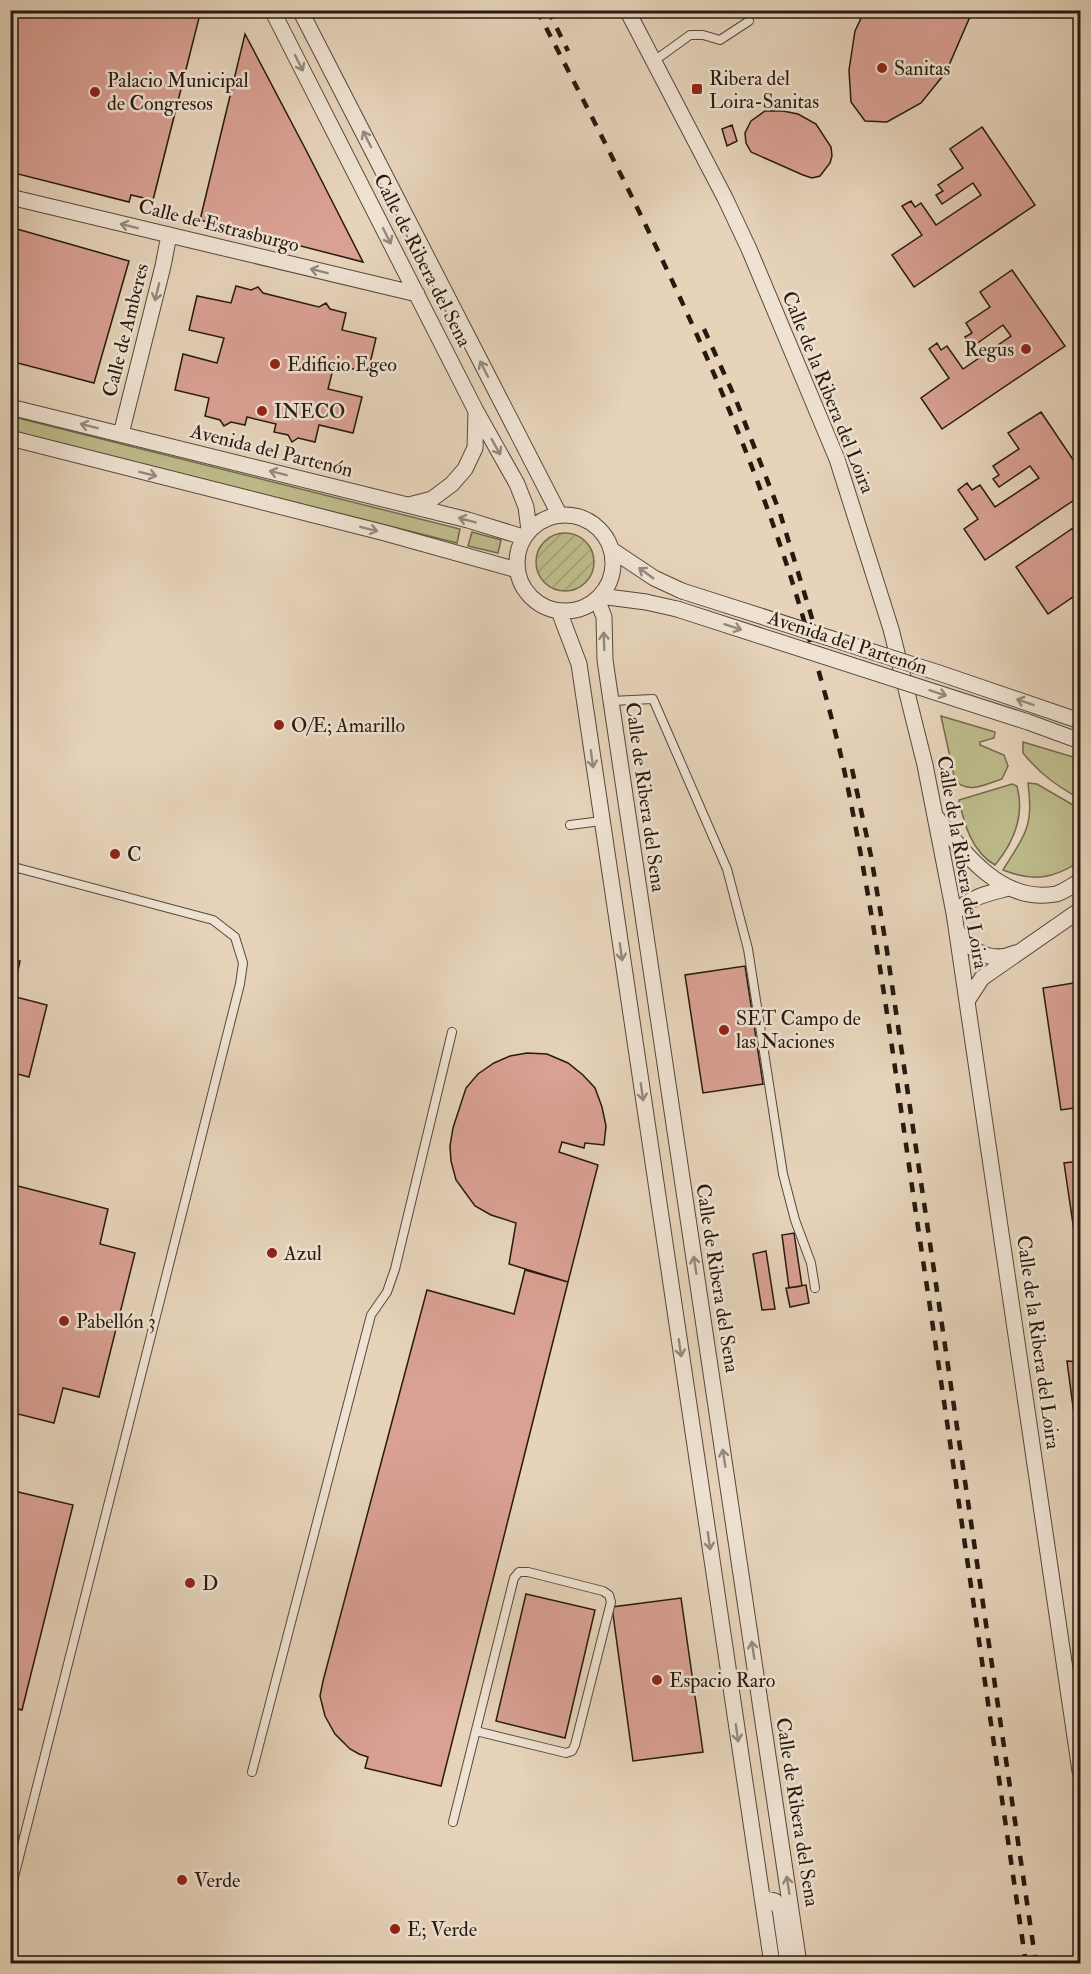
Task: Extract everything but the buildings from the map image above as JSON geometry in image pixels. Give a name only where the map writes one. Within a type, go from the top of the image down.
[{"type":"street","name":"Calle de Ribera del Sena","points":[[272,10],[476,411],[517,484],[526,507],[526,534]]},
{"type":"street","name":"Calle de Ribera del Sena","points":[[300,10],[559,514]]},
{"type":"street","name":"Calle de la Ribera del Loira","points":[[627,10],[725,198],[749,249],[837,459],[891,629],[936,815],[955,921],[1080,1771]]},
{"type":"street","name":"Calle de Estrasburgo","points":[[10,197],[417,294]]},
{"type":"street","name":"Calle de Amberes","points":[[121,434],[169,235]]},
{"type":"street","name":"Avenida del Partenón","points":[[10,407],[526,534]]},
{"type":"street","points":[[408,506],[432,499],[452,484],[465,469],[475,448],[476,411]]},
{"type":"street","points":[[10,438],[385,533],[517,570]]},
{"type":"street","points":[[559,514],[574,515],[588,520],[600,529],[609,541],[612,550],[613,570],[609,584],[599,598],[580,609],[559,611],[544,607],[531,598],[522,585],[517,570],[517,553],[526,534],[543,519],[559,514]]},
{"type":"street","name":"Avenida del Partenón","points":[[612,550],[654,578],[682,591],[939,673],[1080,721]]},
{"type":"street","name":"Calle de Ribera del Sena","points":[[599,598],[604,617],[605,660],[611,701],[799,1964]]},
{"type":"street","name":"Avenida del Partenón","points":[[599,598],[646,602],[677,609],[1028,722],[1080,741]]},
{"type":"street","points":[[559,611],[579,664],[772,1964]]},
{"type":"street","points":[[936,815],[962,851],[983,871],[1009,888],[1038,895],[1058,894],[1080,881]]},
{"type":"street","points":[[1009,888],[977,896],[966,902],[955,921],[968,945],[980,953],[1009,956],[1025,948]]},
{"type":"street","points":[[968,1001],[982,978],[1080,910]]},
{"type":"street","name":"Calle de Ribera del Sena","points":[[762,1898],[775,1901],[780,1909],[788,1964]]},
{"type":"lane","points":[[654,61],[690,35],[703,35],[720,40],[749,21]]},
{"type":"lane","points":[[611,701],[653,699],[727,869],[748,949],[783,1174],[795,1220],[811,1263],[815,1288]]},
{"type":"lane","points":[[570,825],[601,821]]},
{"type":"lane","points":[[10,867],[213,920],[235,937],[243,963],[240,984],[10,1893]]},
{"type":"lane","points":[[252,1772],[371,1315],[387,1292],[395,1269],[452,1032]]},
{"type":"lane","points":[[453,1822],[514,1578],[519,1572],[528,1572],[603,1591],[609,1595],[610,1602],[572,1751],[566,1753],[476,1731]]},
{"type":"shaded area","points":[[10,416],[460,529],[457,543],[11,431]]},
{"type":"shaded area","points":[[472,532],[501,540],[498,553],[468,546]]},
{"type":"shaded area","points":[[559,533],[571,533],[586,541],[594,556],[594,568],[586,583],[571,591],[559,591],[544,583],[536,568],[536,556],[544,541]]},
{"type":"shaded area","points":[[941,716],[995,732],[994,738],[980,742],[980,745],[1004,755],[1008,766],[1002,779],[971,788],[955,780]]},
{"type":"shaded area","points":[[1023,742],[1080,759],[1080,799],[1036,768],[1023,753]]},
{"type":"shaded area","points":[[1028,783],[1037,784],[1080,809],[1080,861],[1061,872],[1043,877],[1024,876],[1003,870],[1022,838],[1029,820]]},
{"type":"shaded area","points":[[1012,784],[1017,786],[1019,818],[1008,847],[995,865],[980,853],[970,837],[959,800]]},
{"type":"railway","points":[[537,10],[648,229],[715,377],[775,529],[800,607],[835,732],[856,828],[883,990],[1026,1964]]},
{"type":"railway","points":[[548,10],[568,51]]},
{"type":"railway","points":[[704,329],[736,400],[780,513],[825,661]]},
{"type":"railway","points":[[852,769],[871,856],[887,951],[1036,1964]]},
{"type":"place","name":"Sanitas","points":[[882,68]]},
{"type":"place","name":"Ribera del Loira-Sanitas","points":[[697,89]]},
{"type":"place","name":"Palacio Municipal de Congresos","points":[[95,92]]},
{"type":"place","name":"Regus","points":[[1026,349]]},
{"type":"place","name":"Edificio Egeo","points":[[275,364]]},
{"type":"place","name":"INECO","points":[[262,411]]},
{"type":"place","name":"O/E; Amarillo","points":[[279,725]]},
{"type":"place","name":"C","points":[[115,854]]},
{"type":"place","name":"SET Campo de las Naciones","points":[[724,1030]]},
{"type":"place","name":"Azul","points":[[272,1253]]},
{"type":"place","name":"Pabellón 3","points":[[64,1321]]},
{"type":"place","name":"D","points":[[190,1583]]},
{"type":"place","name":"Espacio Raro","points":[[657,1680]]},
{"type":"place","name":"Verde","points":[[182,1880]]},
{"type":"place","name":"E; Verde","points":[[395,1929]]}]
